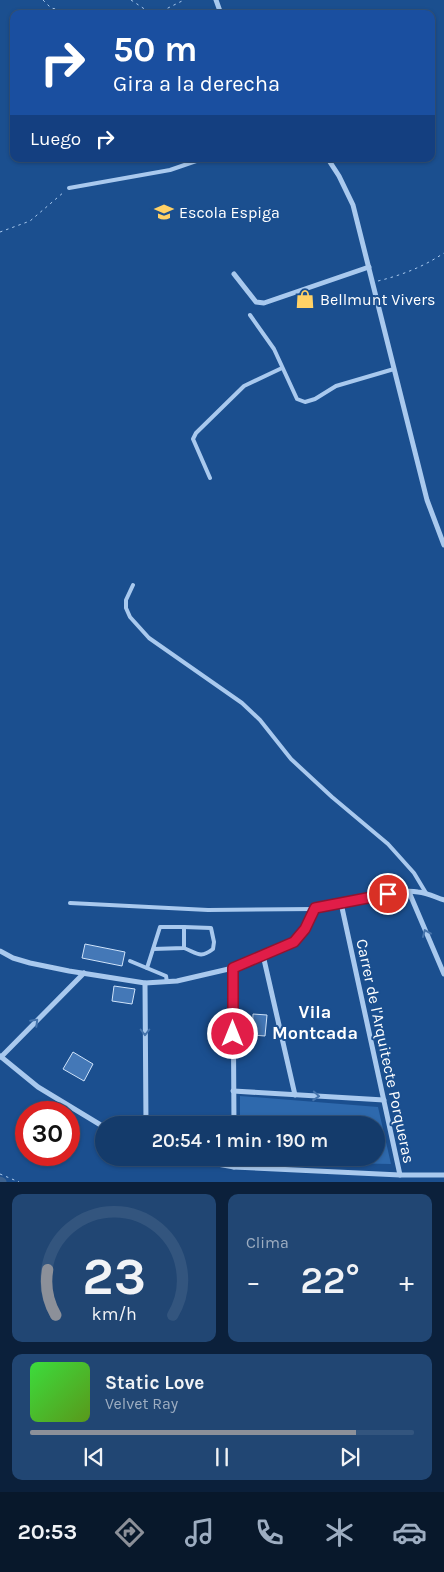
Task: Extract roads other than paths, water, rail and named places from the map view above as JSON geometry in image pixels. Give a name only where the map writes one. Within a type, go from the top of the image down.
[{"type":"street","points":[[330,162],[353,205],[427,500],[444,545]]},
{"type":"street","points":[[234,274],[256,302],[264,303],[369,267]]},
{"type":"street","points":[[409,892],[444,974]]},
{"type":"street","points":[[0,951],[30,964],[145,983],[176,981],[233,968],[294,942],[305,929],[315,908],[388,894],[409,892],[426,893],[444,900]]},
{"type":"street","name":"Carrer de l'Arquitecte Porqueras","points":[[341,904],[400,1175]]},
{"type":"street","points":[[264,955],[295,1095]]},
{"type":"street","points":[[233,968],[234,1116]]},
{"type":"street","points":[[84,973],[0,1056],[38,1087],[95,1122]]},
{"type":"street","points":[[145,983],[146,1116]]},
{"type":"street","points":[[233,1091],[384,1100]]},
{"type":"street","points":[[231,1166],[400,1175],[444,1175]]},
{"type":"lane","points":[[69,188],[170,170],[193,162]]},
{"type":"lane","points":[[250,315],[274,349],[297,399],[305,402],[315,399],[336,386],[394,369]]},
{"type":"lane","points":[[210,478],[193,439],[196,433],[244,386],[282,368]]},
{"type":"lane","points":[[132,585],[126,600],[126,608],[130,617],[149,638],[242,703],[260,720],[291,760],[388,844],[414,873],[426,893]]},
{"type":"lane","points":[[70,903],[208,910],[315,908]]},
{"type":"lane","points":[[148,968],[153,949],[160,927],[211,928],[214,942],[213,949],[205,955],[198,955],[184,948],[153,949]]},
{"type":"lane","points":[[184,927],[184,948]]},
{"type":"lane","points":[[130,961],[166,976],[167,982]]},
{"type":"place","name":"Escola Espiga","points":[[164,212]]},
{"type":"place","name":"Bellmunt Vivers","points":[[305,299]]},
{"type":"district","name":"Vila Montcada","points":[[315,1022]]}]
